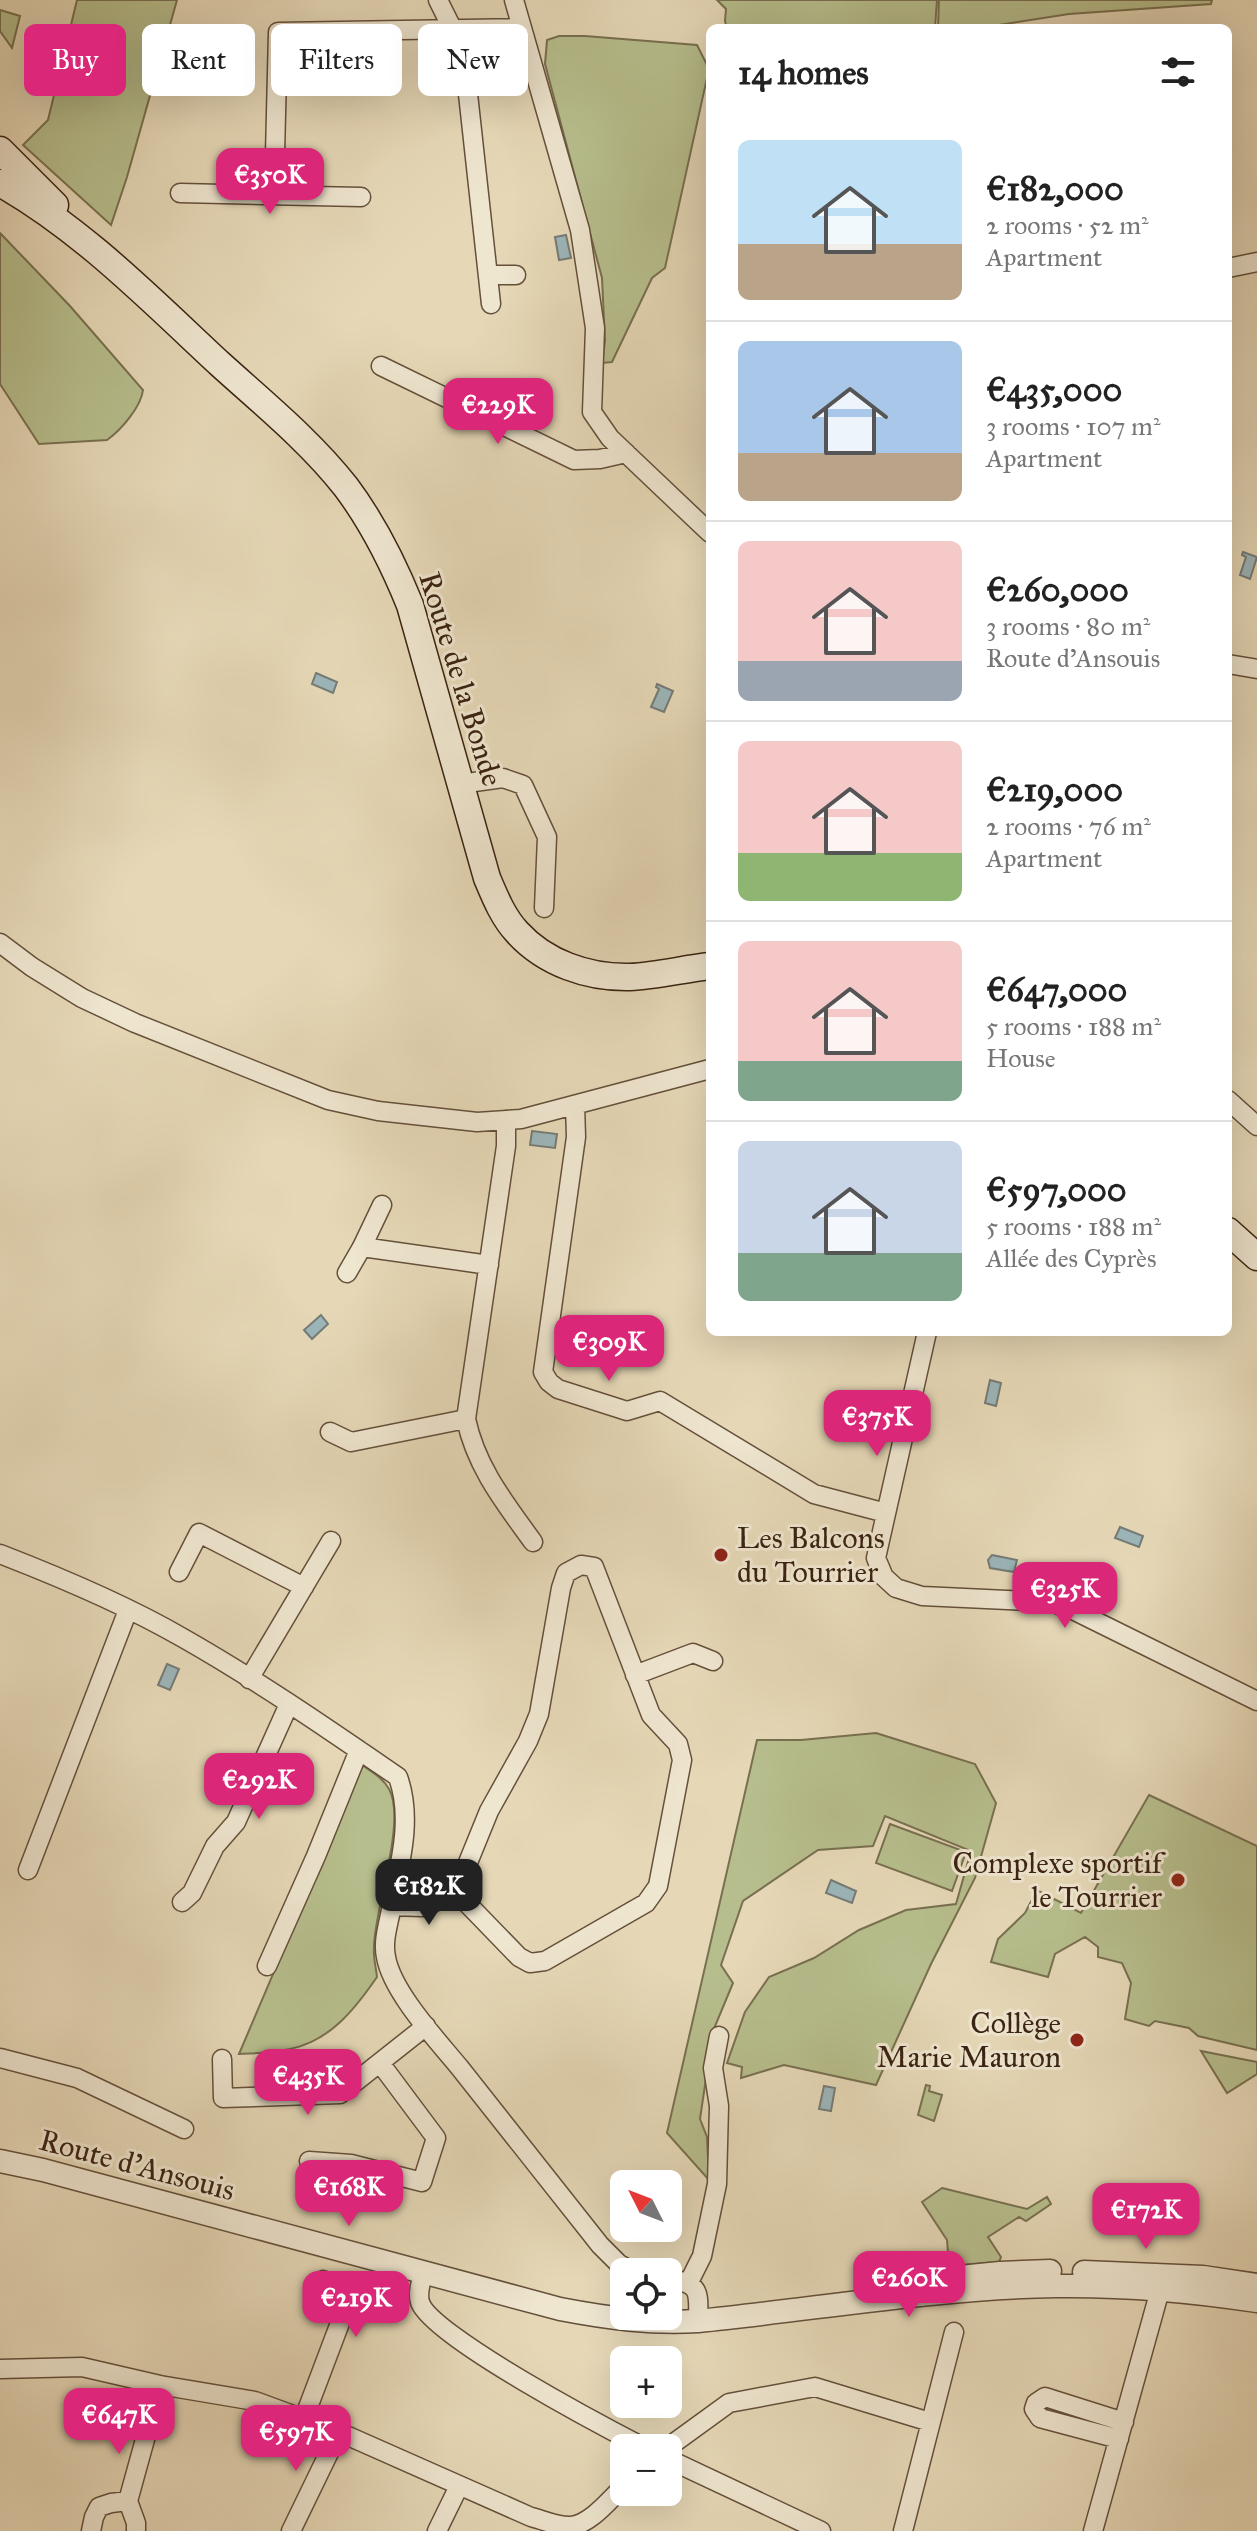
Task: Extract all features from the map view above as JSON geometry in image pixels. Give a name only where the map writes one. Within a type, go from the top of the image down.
[{"type":"main road","name":"Route de la Bonde","points":[[0,150],[98,251],[321,458],[359,506],[397,573],[410,605],[483,865],[499,907],[516,932],[536,949],[575,970],[599,976],[630,977],[706,967]]},
{"type":"main road","name":"Route de la Bonde","points":[[0,183],[23,196],[98,251]]},
{"type":"main road","points":[[1232,1235],[1257,1257]]},
{"type":"street","points":[[438,0],[453,24]]},
{"type":"street","points":[[514,0],[521,24]]},
{"type":"street","points":[[274,195],[278,32],[418,30]]},
{"type":"street","points":[[528,49],[580,230],[595,328],[592,412],[610,438],[706,529]]},
{"type":"street","points":[[465,96],[491,304]]},
{"type":"street","points":[[180,193],[361,197]]},
{"type":"street","points":[[1232,267],[1257,262]]},
{"type":"street","points":[[488,275],[516,275]]},
{"type":"street","points":[[381,366],[574,460],[600,459],[626,453]]},
{"type":"street","points":[[1232,665],[1257,669]]},
{"type":"street","points":[[460,784],[503,778],[523,785],[547,837],[544,908]]},
{"type":"street","points":[[0,943],[82,998],[135,1023],[328,1100],[378,1111],[477,1122],[521,1119],[706,1070]]},
{"type":"street","points":[[1232,1104],[1257,1126]]},
{"type":"street","points":[[575,1105],[576,1137],[543,1372],[549,1382],[558,1389],[627,1411],[660,1401],[814,1494],[886,1513]]},
{"type":"street","points":[[506,1120],[506,1146],[466,1419],[470,1440],[484,1473],[533,1542]]},
{"type":"street","points":[[347,1273],[382,1205]]},
{"type":"street","points":[[362,1247],[489,1265]]},
{"type":"street","points":[[926,1336],[876,1558],[884,1577],[896,1588],[922,1596],[1051,1602],[1257,1701]]},
{"type":"street","points":[[330,1432],[351,1442],[466,1419]]},
{"type":"street","points":[[179,1572],[199,1533],[304,1587]]},
{"type":"street","points":[[249,1679],[331,1541]]},
{"type":"street","points":[[0,1554],[182,1637],[398,1777],[405,1796],[403,1851],[384,1941],[389,1968],[398,1987],[426,2026],[613,2258]]},
{"type":"street","points":[[391,1906],[424,1907],[456,1892],[489,1811],[528,1741],[539,1714],[566,1573],[581,1565],[594,1567],[651,1715],[678,1744],[682,1760],[658,1886],[646,1903],[545,1961],[530,1963],[519,1957],[456,1892]]},
{"type":"street","points":[[28,1870],[128,1610]]},
{"type":"street","points":[[635,1675],[693,1653],[713,1661]]},
{"type":"street","points":[[182,1902],[192,1893],[215,1846],[236,1822],[289,1704]]},
{"type":"street","points":[[267,1966],[359,1750]]},
{"type":"street","points":[[222,2059],[223,2098],[340,2094],[426,2026]]},
{"type":"street","points":[[689,2282],[702,2256],[717,2184],[719,2106],[713,2068],[719,2036]]},
{"type":"street","points":[[0,2058],[77,2078],[184,2129]]},
{"type":"street","points":[[309,2161],[351,2164],[422,2182],[436,2138],[380,2063]]},
{"type":"street","name":"Route d'Ansouis","points":[[0,2161],[596,2316],[668,2323],[698,2321],[1056,2279],[1189,2276],[1257,2285]]},
{"type":"street","points":[[424,2272],[420,2303],[425,2312],[450,2334],[590,2421],[616,2434]]},
{"type":"street","name":"Route d'Ansouis","points":[[1056,2279],[1257,2301]]},
{"type":"street","points":[[304,2418],[343,2315],[347,2296],[323,2280]]},
{"type":"street","points":[[682,2281],[689,2282],[698,2295],[698,2321]]},
{"type":"street","points":[[1093,2531],[1160,2290]]},
{"type":"street","points":[[903,2531],[954,2332]]},
{"type":"street","points":[[0,2369],[82,2367],[160,2385],[255,2401],[339,2432],[531,2517],[575,2529],[610,2499]]},
{"type":"street","points":[[136,2531],[128,2501],[160,2385]]},
{"type":"street","points":[[682,2437],[729,2403],[815,2387],[930,2422]]},
{"type":"street","points":[[291,2531],[339,2432]]},
{"type":"street","points":[[682,2466],[821,2531]]},
{"type":"street","points":[[437,2531],[459,2486]]},
{"type":"street","points":[[91,2531],[99,2507],[128,2501]]},
{"type":"green space","points":[[77,0],[177,0],[170,24],[142,24],[142,96],[150,96],[111,225],[23,145],[48,120],[54,96],[126,96],[126,24],[71,24]]},
{"type":"green space","points":[[717,0],[937,0],[935,24],[726,24],[726,9]]},
{"type":"green space","points":[[939,0],[1212,0],[1211,4],[1069,14],[1005,24],[938,24]]},
{"type":"green space","points":[[0,10],[20,16],[12,48],[0,31]]},
{"type":"green space","points":[[559,36],[585,36],[697,45],[706,63],[706,83],[665,268],[652,278],[612,362],[602,363],[605,341],[602,278],[545,64],[547,40]]},
{"type":"green space","points":[[0,233],[70,306],[143,390],[130,418],[107,440],[39,444],[0,384]]},
{"type":"green space","points":[[876,1733],[975,1764],[996,1803],[975,1878],[931,1964],[876,2085],[784,2065],[741,2078],[742,2067],[727,2063],[745,2012],[769,1977],[814,1958],[859,1930],[906,1910],[956,1904],[971,1851],[885,1816],[873,1846],[818,1850],[743,1901],[721,1965],[733,1983],[713,2031],[700,2119],[707,2137],[709,2180],[667,2133],[757,1740],[801,1740]]},
{"type":"green space","points":[[362,1765],[384,1782],[394,1803],[392,1843],[375,1931],[377,1977],[350,2012],[317,2039],[284,2050],[239,2054]]},
{"type":"green space","name":"Complexe sportif le Tourrier","points":[[1149,1795],[1257,1846],[1257,2050],[1198,2036],[1189,2028],[1155,2021],[1149,2026],[1125,2019],[1131,1983],[1122,1963],[1098,1957],[1098,1947],[1085,1937],[1055,1954],[1048,1977],[991,1962],[998,1939],[1025,1913],[1037,1890],[1081,1913]]},
{"type":"green space","points":[[890,1824],[966,1852],[952,1891],[876,1863]]},
{"type":"green space","points":[[1201,2051],[1257,2062],[1257,2074],[1227,2093]]},
{"type":"green space","points":[[926,2085],[930,2086],[929,2091],[942,2095],[934,2121],[918,2115]]},
{"type":"green space","points":[[942,2188],[1027,2209],[1047,2197],[1051,2204],[1026,2221],[1019,2217],[988,2237],[1001,2257],[999,2262],[949,2266],[947,2240],[922,2202]]},
{"type":"water","points":[[566,235],[571,258],[559,260],[555,237]]},
{"type":"water","points":[[1243,552],[1257,557],[1250,579],[1240,575],[1246,557],[1242,555]]},
{"type":"water","points":[[316,673],[337,682],[333,693],[312,684]]},
{"type":"water","points":[[657,684],[673,691],[664,712],[651,707],[659,689]]},
{"type":"water","points":[[532,1131],[557,1134],[555,1148],[530,1145]]},
{"type":"water","points":[[321,1315],[328,1324],[312,1339],[304,1330]]},
{"type":"water","points":[[990,1380],[1001,1383],[996,1406],[985,1403]]},
{"type":"water","points":[[1120,1527],[1143,1536],[1139,1547],[1115,1538]]},
{"type":"water","points":[[992,1555],[1017,1560],[1014,1572],[990,1568],[988,1560]]},
{"type":"water","points":[[167,1664],[179,1669],[170,1690],[158,1685]]},
{"type":"water","points":[[831,1880],[856,1891],[852,1903],[826,1893]]},
{"type":"water","points":[[824,2086],[835,2088],[831,2111],[819,2109]]},
{"type":"water","points":[[295,2437],[311,2442],[311,2452],[307,2454],[291,2448],[287,2440]]},
{"type":"place","name":"Les Balcons du Tourrier","points":[[721,1555]]},
{"type":"place","name":"Complexe sportif le Tourrier","points":[[1178,1880]]},
{"type":"place","name":"Collège Marie Mauron","points":[[1077,2040]]}]
